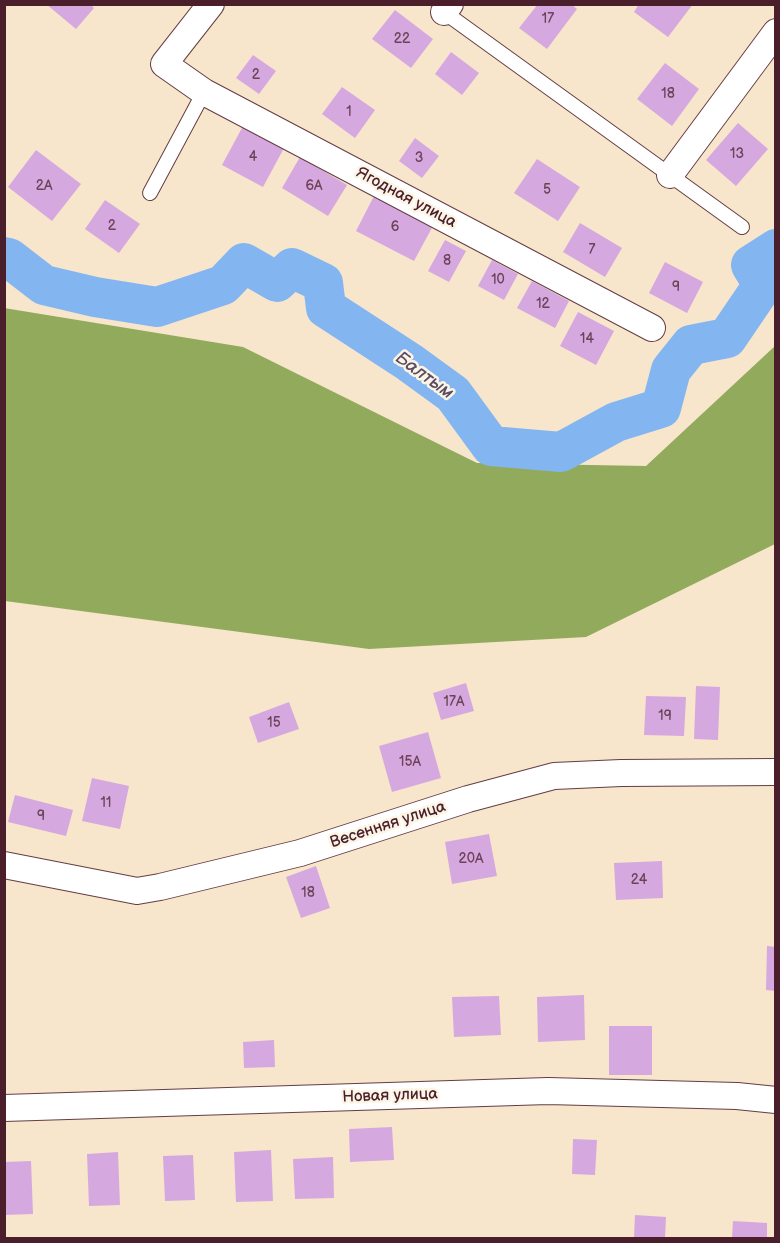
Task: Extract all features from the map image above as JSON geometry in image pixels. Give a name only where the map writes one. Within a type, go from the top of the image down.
[{"type":"street","name":"Ягодная улица","points":[[211,4],[164,64],[204,92],[652,328]]},
{"type":"street","points":[[670,175],[776,32]]},
{"type":"street","name":"Весенняя улица","points":[[4,866],[137,891],[300,853],[468,799],[554,777],[621,773],[776,772]]},
{"type":"street","name":"Новая улица","points":[[4,1108],[548,1091],[737,1096],[776,1100]]},
{"type":"lane","points":[[447,8],[742,227]]},
{"type":"lane","points":[[150,193],[204,92]]},
{"type":"green space","points":[[4,308],[243,347],[477,463],[646,466],[775,346],[775,544],[586,637],[369,649],[5,601]]},
{"type":"building","points":[[46,4],[90,4],[94,8],[76,29]]},
{"type":"building","points":[[538,4],[571,4],[577,9],[547,49],[519,28]]},
{"type":"building","points":[[639,4],[693,4],[668,37],[634,12]]},
{"type":"building","points":[[395,10],[433,39],[411,68],[372,39]]},
{"type":"building","points":[[451,52],[479,73],[462,95],[435,74]]},
{"type":"building","points":[[253,55],[276,71],[259,94],[236,78]]},
{"type":"building","points":[[665,63],[699,89],[672,126],[637,99]]},
{"type":"building","points":[[342,87],[375,110],[355,138],[322,114]]},
{"type":"building","points":[[738,123],[768,149],[736,186],[706,160]]},
{"type":"building","points":[[243,126],[284,148],[263,187],[222,165]]},
{"type":"building","points":[[415,138],[439,156],[422,178],[399,161]]},
{"type":"building","points":[[36,150],[81,184],[52,221],[8,187]]},
{"type":"building","points":[[300,157],[347,185],[328,216],[282,188]]},
{"type":"building","points":[[537,159],[580,187],[558,221],[514,193]]},
{"type":"building","points":[[375,194],[434,224],[414,261],[356,231]]},
{"type":"building","points":[[105,200],[140,224],[119,253],[85,229]]},
{"type":"building","points":[[580,223],[622,248],[605,277],[563,252]]},
{"type":"building","points":[[445,240],[466,251],[449,282],[428,271]]},
{"type":"building","points":[[492,260],[518,274],[504,300],[478,286]]},
{"type":"building","points":[[665,262],[703,282],[687,313],[649,293]]},
{"type":"building","points":[[532,281],[569,301],[555,328],[517,308]]},
{"type":"building","points":[[578,312],[614,331],[596,365],[560,346]]},
{"type":"building","points":[[466,683],[474,711],[441,720],[433,693]]},
{"type":"building","points":[[696,686],[720,687],[718,740],[694,739]]},
{"type":"building","points":[[646,696],[686,697],[684,736],[644,735]]},
{"type":"building","points":[[289,702],[299,729],[258,743],[249,717]]},
{"type":"building","points":[[428,732],[441,778],[392,792],[379,746]]},
{"type":"building","points":[[92,778],[129,786],[120,829],[82,821]]},
{"type":"building","points":[[15,795],[73,810],[66,836],[8,822]]},
{"type":"building","points":[[489,834],[497,876],[452,884],[445,842]]},
{"type":"building","points":[[662,861],[663,898],[616,900],[614,863]]},
{"type":"building","points":[[316,866],[330,908],[301,918],[286,877]]},
{"type":"building","points":[[767,946],[776,947],[776,991],[766,990]]},
{"type":"building","points":[[584,995],[585,1040],[538,1042],[537,997]]},
{"type":"building","points":[[499,996],[501,1035],[454,1037],[452,997]]},
{"type":"building","points":[[609,1026],[652,1026],[652,1075],[609,1075]]},
{"type":"building","points":[[274,1040],[275,1067],[244,1068],[243,1042]]},
{"type":"building","points":[[392,1127],[394,1160],[350,1162],[349,1129]]},
{"type":"building","points":[[573,1139],[597,1140],[595,1175],[572,1174]]},
{"type":"building","points":[[271,1150],[273,1201],[236,1202],[234,1152]]},
{"type":"building","points":[[118,1152],[120,1205],[89,1206],[87,1154]]},
{"type":"building","points":[[193,1155],[195,1200],[165,1201],[163,1156]]},
{"type":"building","points":[[333,1157],[334,1198],[295,1199],[293,1159]]},
{"type":"building","points":[[31,1161],[33,1214],[4,1215],[4,1162]]},
{"type":"building","points":[[635,1215],[666,1217],[665,1238],[634,1238]]},
{"type":"building","points":[[733,1221],[767,1223],[767,1238],[732,1238]]},
{"type":"waterway","name":"Балтым","points":[[4,257],[9,258],[44,285],[95,297],[157,307],[223,285],[244,263],[277,282],[292,268],[323,283],[326,308],[409,362],[453,394],[491,446],[561,452],[616,422],[661,408],[671,370],[691,345],[727,338],[763,285],[751,265],[776,249]]}]
